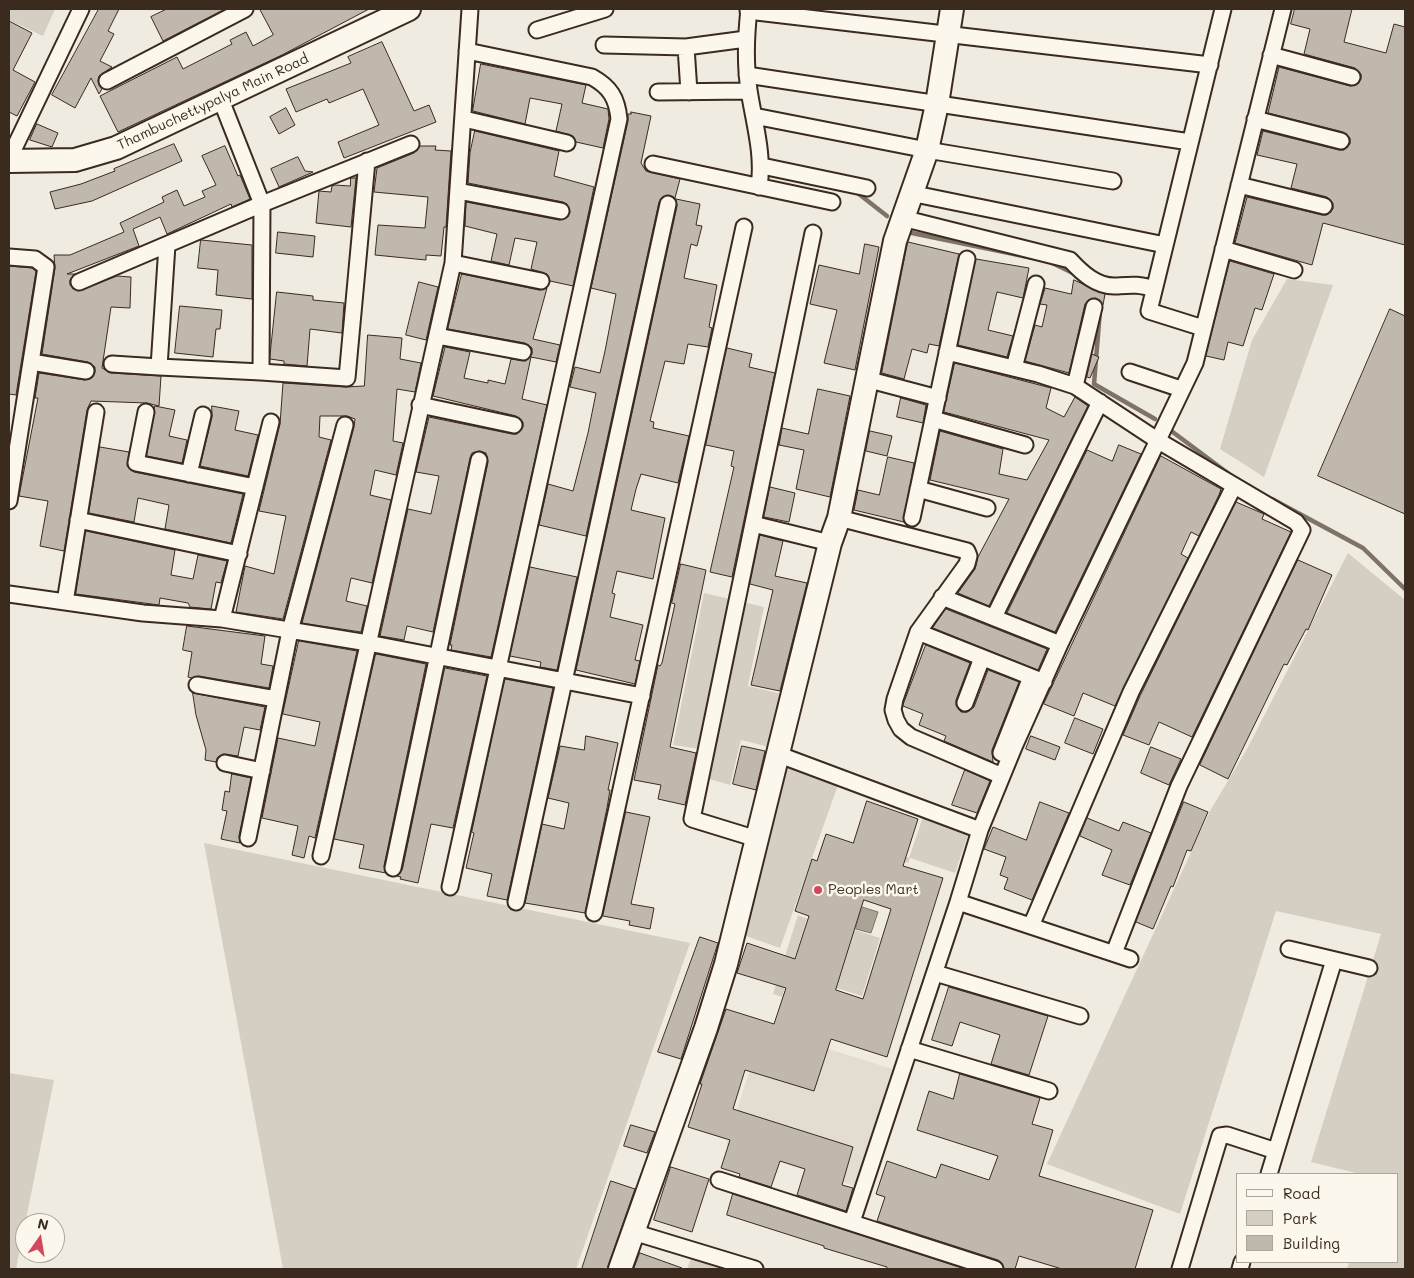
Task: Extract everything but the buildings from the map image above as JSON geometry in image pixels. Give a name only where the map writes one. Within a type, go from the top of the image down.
[{"type":"street","points":[[9,160],[81,9]]},
{"type":"street","points":[[107,81],[245,9]]},
{"type":"street","name":"Thambuchettypalya Main Road","points":[[9,160],[62,162],[90,157],[116,148],[221,100],[409,9]]},
{"type":"street","points":[[321,856],[453,263],[470,9]]},
{"type":"street","points":[[537,30],[604,9]]},
{"type":"street","points":[[620,1269],[726,964],[830,543],[839,518],[866,379],[902,218],[926,150],[937,104],[952,9]]},
{"type":"street","points":[[1203,328],[1149,311],[1223,9]]},
{"type":"street","points":[[852,1222],[958,902],[997,774],[1038,680],[1060,644],[1195,362],[1283,9]]},
{"type":"street","points":[[759,186],[762,166],[747,75],[746,39],[749,10],[1210,65]]},
{"type":"street","points":[[604,45],[686,47],[746,39]]},
{"type":"street","points":[[686,47],[689,92]]},
{"type":"street","points":[[450,887],[619,118],[615,98],[608,88],[592,77],[467,51]]},
{"type":"street","points":[[1271,55],[1352,77]]},
{"type":"street","points":[[747,75],[1190,142]]},
{"type":"street","points":[[658,92],[749,91]]},
{"type":"street","points":[[221,100],[262,204],[262,372]]},
{"type":"street","points":[[754,116],[926,150],[1113,181]]},
{"type":"street","points":[[464,119],[567,143]]},
{"type":"street","points":[[1255,119],[1341,140]]},
{"type":"street","points":[[79,282],[262,204],[411,144]]},
{"type":"street","points":[[112,364],[347,378],[367,161]]},
{"type":"street","points":[[653,164],[832,202]]},
{"type":"street","points":[[762,166],[867,188]]},
{"type":"street","points":[[1239,185],[1324,206]]},
{"type":"street","points":[[458,191],[561,211]]},
{"type":"street","points":[[910,193],[1165,245]]},
{"type":"street","points":[[516,902],[668,204]]},
{"type":"street","points":[[902,218],[1070,260],[1083,274],[1104,284],[1116,286],[1134,284],[1154,289]]},
{"type":"street","points":[[594,913],[744,227]]},
{"type":"street","points":[[757,839],[692,819],[814,233]]},
{"type":"street","points":[[159,367],[167,245]]},
{"type":"street","points":[[1223,250],[1294,270]]},
{"type":"street","points":[[9,257],[35,259],[46,267],[9,501]]},
{"type":"street","points":[[912,518],[967,259]]},
{"type":"street","points":[[453,263],[541,281]]},
{"type":"street","points":[[1014,368],[1036,284]]},
{"type":"street","points":[[1075,386],[1094,307]]},
{"type":"street","points":[[436,336],[523,352]]},
{"type":"street","points":[[947,352],[1014,368],[1075,386],[1157,440],[1296,522],[1302,530],[1179,786],[1114,953]]},
{"type":"street","points":[[31,362],[86,371]]},
{"type":"street","points":[[1130,372],[1181,390]]},
{"type":"street","points":[[866,379],[938,398]]},
{"type":"street","points":[[994,617],[1100,402]]},
{"type":"street","points":[[420,406],[514,425]]},
{"type":"street","points":[[65,602],[96,412]]},
{"type":"street","points":[[146,412],[136,463],[255,487]]},
{"type":"street","points":[[189,474],[203,415]]},
{"type":"street","points":[[933,419],[1025,445]]},
{"type":"street","points":[[222,619],[271,422]]},
{"type":"street","points":[[248,838],[290,631],[345,425]]},
{"type":"street","points":[[393,868],[479,460]]},
{"type":"street","points":[[1031,926],[1131,692],[1234,486]]},
{"type":"street","points":[[918,489],[988,508]]},
{"type":"street","points":[[839,518],[967,551],[969,556],[966,564],[918,632],[893,710],[901,729],[911,737],[997,774]]},
{"type":"street","points":[[78,520],[239,554]]},
{"type":"street","points":[[753,524],[830,543]]},
{"type":"street","points":[[9,594],[143,613],[222,619],[368,643],[642,696]]},
{"type":"street","points":[[942,597],[1060,644]]},
{"type":"street","points":[[918,632],[1038,680]]},
{"type":"street","points":[[965,703],[982,658]]},
{"type":"street","points":[[197,684],[276,699]]},
{"type":"street","points":[[777,754],[980,830]]},
{"type":"street","points":[[225,763],[262,771]]},
{"type":"street","points":[[958,902],[1130,959]]},
{"type":"street","points":[[1289,948],[1369,968]]},
{"type":"street","points":[[1269,1173],[1334,960]]},
{"type":"street","points":[[935,973],[1080,1016]]},
{"type":"street","points":[[909,1049],[1049,1091]]},
{"type":"street","points":[[1180,1269],[1220,1136],[1227,1135],[1276,1150]]},
{"type":"street","points":[[719,1180],[852,1222],[954,1263],[995,1269]]},
{"type":"street","points":[[634,1232],[755,1269]]},
{"type":"shaded area","points":[[862,907],[878,912],[871,933],[856,929]]},
{"type":"shaded area","points":[[763,1028],[892,1069],[855,1186],[726,1145]]},
{"type":"green space","points":[[9,9],[55,9],[43,36],[9,20]]},
{"type":"green space","points":[[1287,279],[1333,285],[1264,477],[1220,449],[1252,340]]},
{"type":"green space","points":[[1348,553],[1405,600],[1405,1269],[1347,1269],[1349,1263],[1399,1263],[1399,1173],[1356,1173],[1311,1162],[1381,934],[1276,911],[1180,1214],[1047,1164],[1210,811],[1247,749]]},
{"type":"green space","points":[[704,593],[764,607],[748,686],[782,694],[769,747],[741,740],[730,785],[696,775],[700,749],[673,745]]},
{"type":"green space","points":[[781,762],[838,785],[780,948],[743,935]]},
{"type":"green space","points":[[924,814],[970,829],[955,873],[910,858],[908,863],[854,845],[855,840],[909,858]]},
{"type":"green space","points":[[204,843],[690,943],[576,1269],[283,1269]]},
{"type":"green space","points":[[798,915],[807,919],[782,997],[773,994]]},
{"type":"green space","points":[[855,930],[880,938],[862,996],[837,988]]},
{"type":"green space","points":[[9,1073],[54,1080],[27,1213],[15,1213],[15,1263],[17,1263],[16,1269],[9,1269]]},
{"type":"green space","points":[[692,1256],[736,1269],[687,1269]]},
{"type":"waterway","points":[[855,191],[887,216]]},
{"type":"waterway","points":[[907,232],[1033,258]]},
{"type":"waterway","points":[[1050,262],[1077,275]]},
{"type":"waterway","points":[[1101,298],[1094,384],[1155,419]]},
{"type":"waterway","points":[[1170,430],[1229,474]]},
{"type":"waterway","points":[[1272,499],[1363,548],[1405,589]]},
{"type":"place","name":"Peoples Mart","points":[[818,890]]}]
